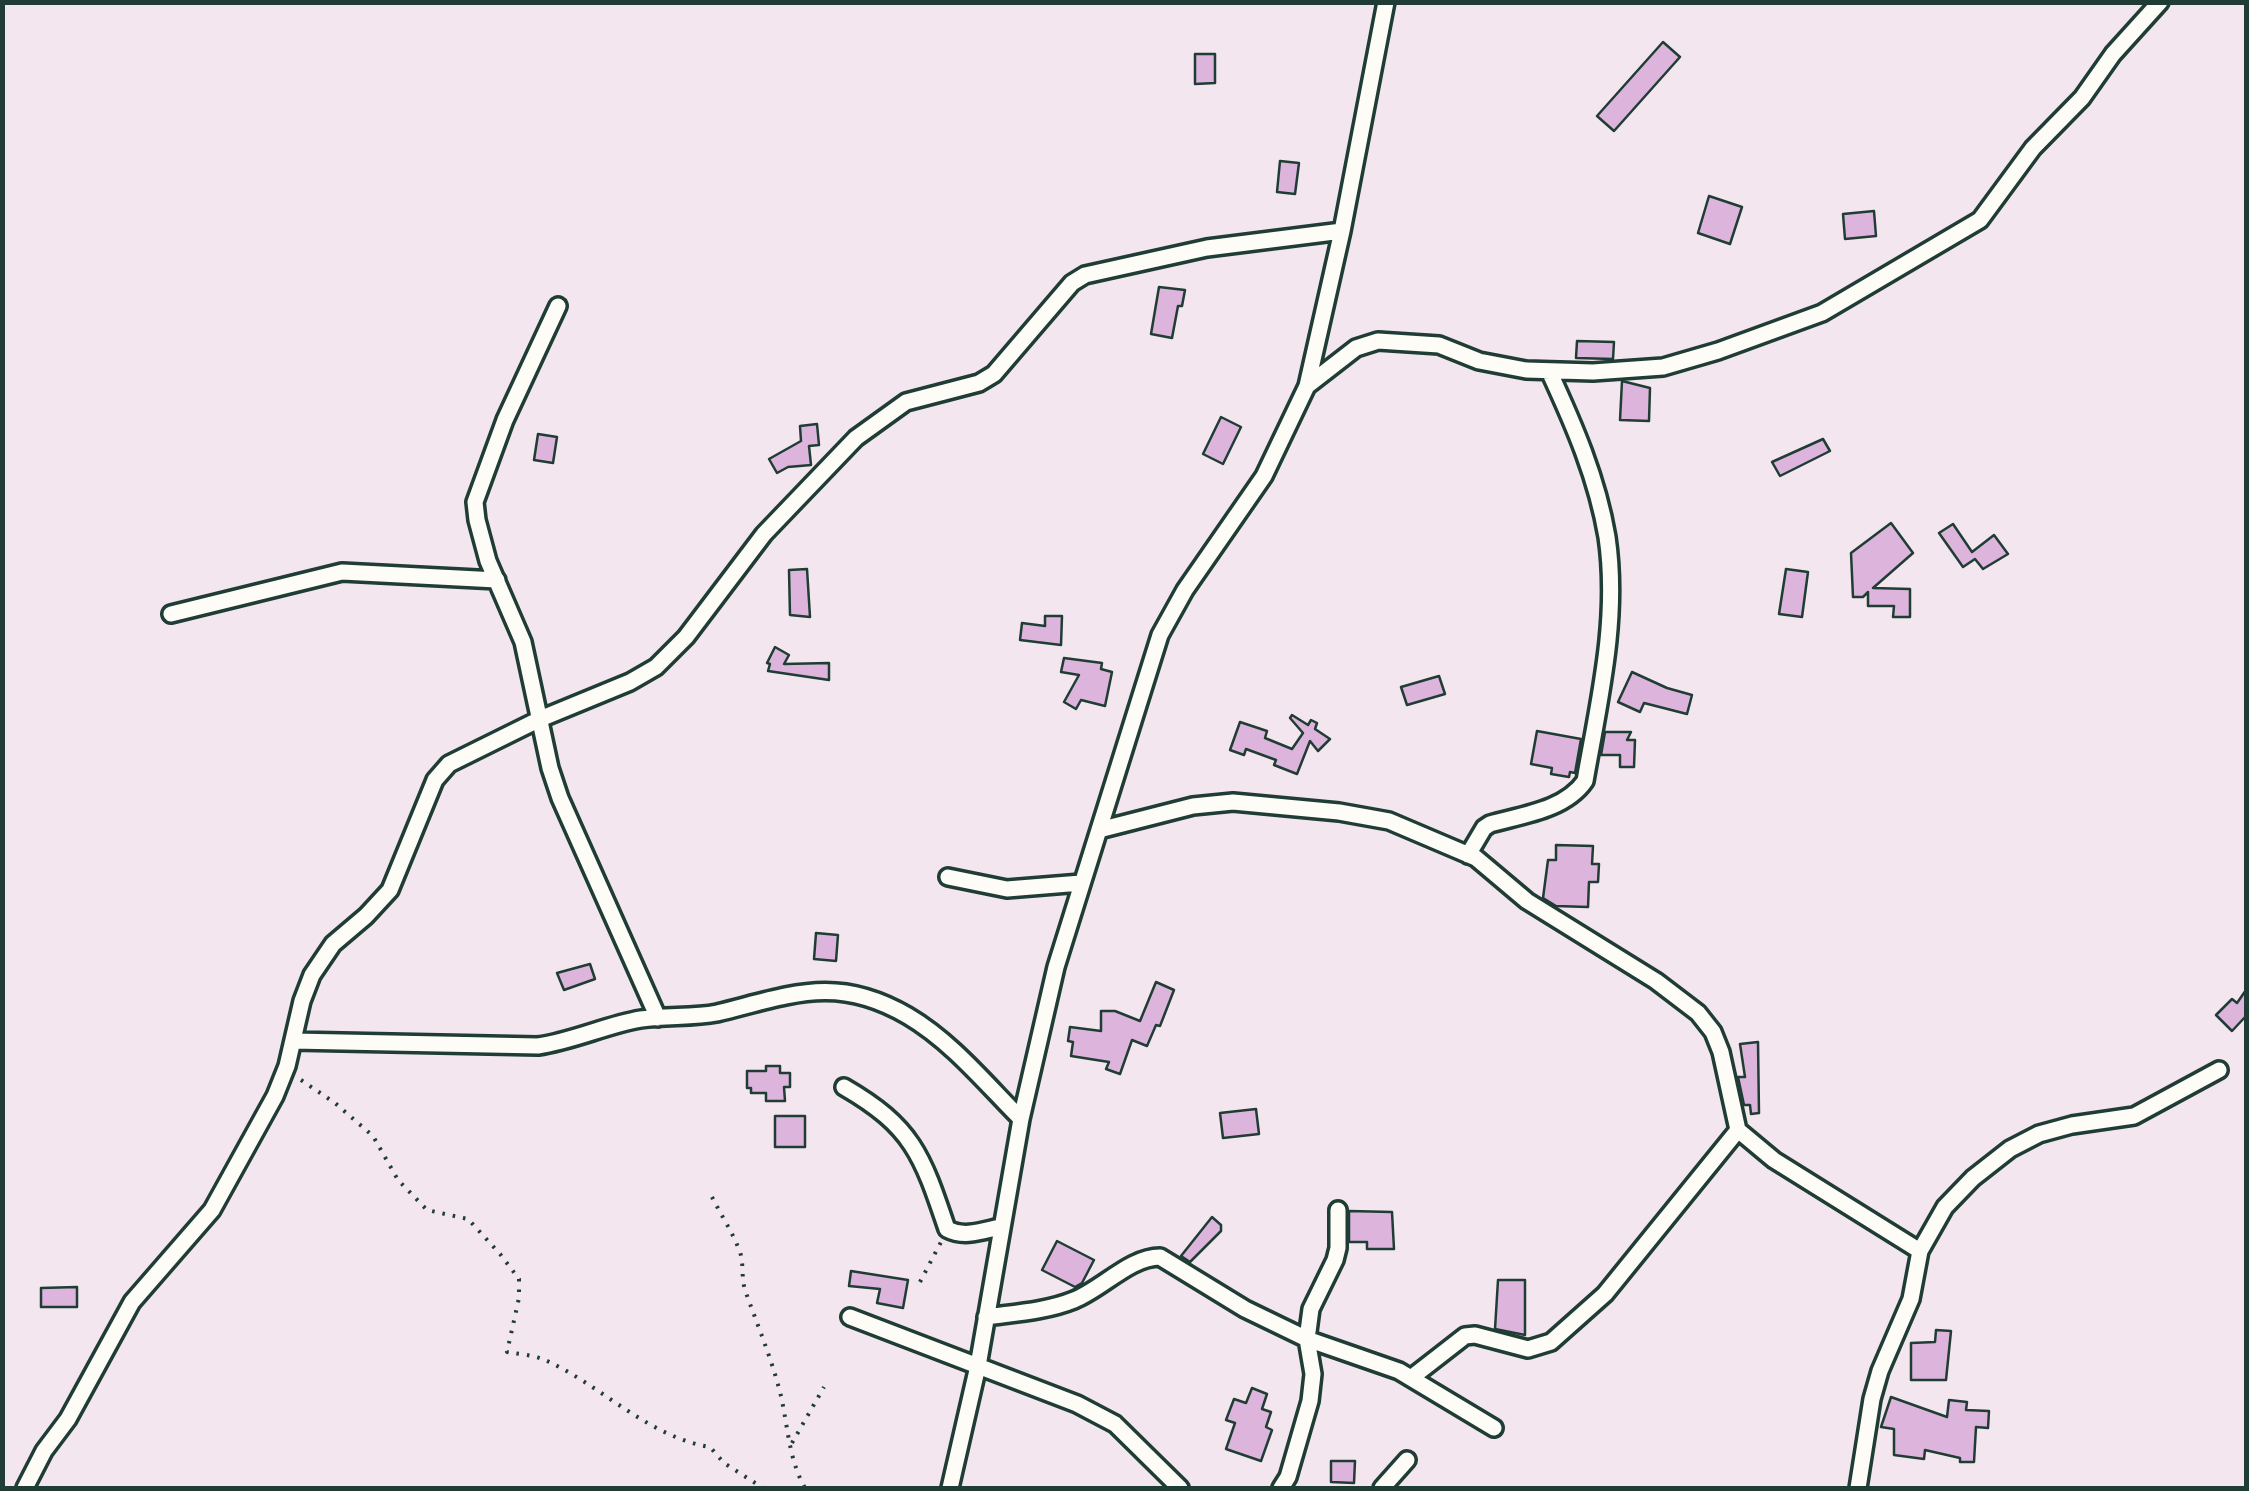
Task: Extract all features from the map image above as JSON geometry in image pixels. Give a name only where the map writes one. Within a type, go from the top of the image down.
[{"type":"street","points":[[950,1488],[978,1366],[1021,1119],[1056,967],[1160,635],[1185,590],[1264,476],[1307,386],[1342,231],[1386,2]]},
{"type":"street","points":[[1307,386],[1356,348],[1378,341],[1438,345],[1479,360],[1549,371],[1662,367],[1718,351],[1837,306],[1988,213],[2032,148],[2082,98],[2112,54],[2160,2]]},
{"type":"street","points":[[25,1488],[132,1302],[212,1210],[287,1066],[312,976],[333,944],[390,890],[435,780],[449,764],[540,718],[630,682],[656,667],[686,637],[764,534],[856,438],[906,402],[979,383],[994,374],[1072,282],[1110,267],[1207,248],[1342,231]]},
{"type":"street","points":[[558,306],[505,420],[478,490],[477,520],[496,580],[517,622],[560,798],[658,1018]]},
{"type":"street","points":[[1468,855],[1490,824],[1547,808],[1579,790],[1584,781],[1607,653],[1611,589],[1600,502],[1582,443],[1549,371]]},
{"type":"street","points":[[171,614],[342,572],[496,580]]},
{"type":"street","points":[[1099,830],[1193,806],[1233,802],[1389,821],[1468,855],[1527,901],[1656,981],[1698,1013],[1714,1032],[1738,1130],[1785,1167],[1920,1251]]},
{"type":"street","points":[[948,877],[1007,889],[1081,882]]},
{"type":"street","points":[[293,1041],[538,1046],[641,1019],[697,1016],[785,994],[842,992],[883,1004],[911,1018],[959,1056],[1021,1119]]},
{"type":"street","points":[[1858,1488],[1872,1399],[1911,1299],[1920,1251],[1945,1207],[1973,1178],[2039,1134],[2134,1116],[2219,1070]]},
{"type":"street","points":[[844,1087],[894,1120],[918,1150],[948,1229],[956,1234],[972,1234],[1000,1227]]},
{"type":"street","points":[[1411,1378],[1465,1336],[1475,1335],[1528,1350],[1550,1342],[1605,1294],[1738,1130]]},
{"type":"street","points":[[1281,1488],[1288,1477],[1310,1401],[1313,1374],[1307,1339],[1314,1298],[1330,1272],[1338,1248],[1338,1210]]},
{"type":"street","points":[[986,1317],[1070,1302],[1142,1260],[1160,1257],[1246,1309],[1307,1339],[1399,1370],[1494,1428]]},
{"type":"street","points":[[850,1317],[1077,1404],[1115,1424],[1180,1488]]},
{"type":"street","points":[[1382,1488],[1408,1460]]},
{"type":"path","points":[[287,1066],[373,1136],[411,1196],[427,1210],[468,1220],[500,1254],[519,1280],[519,1298],[506,1352],[542,1358],[662,1430],[691,1444],[710,1447],[724,1463],[763,1488]]},
{"type":"path","points":[[712,1196],[742,1255],[743,1284],[766,1338],[785,1430],[804,1488]]},
{"type":"path","points":[[920,1282],[948,1229]]},
{"type":"path","points":[[792,1443],[824,1387]]},
{"type":"building","points":[[1663,42],[1680,57],[1614,131],[1597,116]]},
{"type":"building","points":[[1195,54],[1215,54],[1215,83],[1195,84]]},
{"type":"building","points":[[1280,161],[1299,163],[1295,194],[1277,192]]},
{"type":"building","points":[[1709,196],[1742,207],[1730,244],[1698,233]]},
{"type":"building","points":[[1874,211],[1876,236],[1845,239],[1843,214]]},
{"type":"building","points":[[1159,287],[1185,290],[1172,338],[1151,334]]},
{"type":"building","points":[[1577,341],[1614,342],[1613,359],[1576,358]]},
{"type":"building","points":[[1622,381],[1650,388],[1649,421],[1620,420]]},
{"type":"building","points":[[1221,417],[1241,427],[1223,464],[1203,454]]},
{"type":"building","points":[[817,424],[819,445],[809,446],[811,465],[788,467],[777,473],[769,459],[801,441],[800,426]]},
{"type":"building","points":[[538,434],[557,437],[553,463],[534,460]]},
{"type":"building","points":[[1823,439],[1830,451],[1780,476],[1772,462]]},
{"type":"building","points":[[1891,523],[1913,553],[1873,588],[1910,589],[1910,617],[1893,617],[1894,606],[1868,606],[1868,592],[1863,597],[1853,597],[1851,553]]},
{"type":"building","points":[[1953,524],[1972,552],[1994,535],[2008,554],[1983,569],[1975,559],[1963,567],[1939,533]]},
{"type":"building","points":[[807,569],[810,617],[790,615],[789,570]]},
{"type":"building","points":[[1786,569],[1808,572],[1802,617],[1779,614]]},
{"type":"building","points":[[1045,616],[1062,616],[1061,645],[1020,640],[1022,623],[1045,626]]},
{"type":"building","points":[[775,647],[789,655],[784,664],[829,663],[829,680],[768,671],[767,663]]},
{"type":"building","points":[[1064,658],[1102,663],[1101,669],[1112,672],[1105,706],[1081,700],[1076,709],[1064,702],[1079,675],[1061,672]]},
{"type":"building","points":[[1632,672],[1692,695],[1687,714],[1644,703],[1640,712],[1618,702]]},
{"type":"building","points":[[1439,676],[1445,694],[1407,705],[1401,687]]},
{"type":"building","points":[[1292,715],[1308,725],[1311,720],[1317,723],[1315,729],[1330,739],[1318,751],[1310,741],[1297,774],[1274,765],[1276,760],[1246,749],[1244,755],[1230,750],[1240,722],[1267,731],[1265,738],[1292,749],[1303,733],[1290,718]]},
{"type":"building","points":[[1537,731],[1581,739],[1575,773],[1570,772],[1569,777],[1551,774],[1552,768],[1531,764]]},
{"type":"building","points":[[1605,732],[1631,732],[1627,740],[1635,740],[1634,767],[1620,767],[1620,755],[1601,755]]},
{"type":"building","points":[[1556,845],[1593,846],[1592,864],[1599,864],[1598,882],[1589,882],[1588,907],[1556,906],[1543,898],[1548,860],[1556,860]]},
{"type":"building","points":[[816,933],[838,935],[836,961],[814,959]]},
{"type":"building","points":[[590,964],[595,979],[564,990],[557,973]]},
{"type":"building","points":[[1156,982],[1174,990],[1160,1026],[1156,1025],[1147,1046],[1132,1040],[1120,1074],[1106,1069],[1109,1062],[1071,1056],[1070,1027],[1101,1031],[1101,1011],[1115,1011],[1140,1021]]},
{"type":"building","points":[[2246,990],[2246,1016],[2232,1031],[2216,1015],[2232,999],[2237,1003]]},
{"type":"building","points":[[1758,1042],[1759,1113],[1751,1114],[1750,1105],[1744,1105],[1738,1077],[1745,1077],[1740,1044]]},
{"type":"building","points":[[766,1066],[780,1066],[780,1073],[790,1073],[790,1087],[784,1087],[785,1101],[766,1101],[766,1093],[751,1093],[751,1088],[747,1088],[747,1071],[766,1071]]},
{"type":"building","points":[[1256,1109],[1259,1134],[1223,1138],[1220,1113]]},
{"type":"building","points":[[775,1116],[805,1116],[805,1147],[775,1147]]},
{"type":"building","points":[[1349,1211],[1392,1212],[1394,1249],[1367,1249],[1367,1242],[1349,1242]]},
{"type":"building","points":[[1212,1217],[1221,1225],[1221,1231],[1190,1262],[1181,1256]]},
{"type":"building","points":[[1057,1241],[1094,1260],[1082,1283],[1075,1287],[1042,1270]]},
{"type":"building","points":[[851,1271],[908,1280],[903,1308],[877,1303],[880,1289],[849,1286]]},
{"type":"building","points":[[1498,1280],[1525,1280],[1525,1335],[1495,1329]]},
{"type":"building","points":[[77,1287],[77,1307],[41,1307],[41,1288]]},
{"type":"building","points":[[1936,1330],[1951,1331],[1946,1380],[1911,1380],[1911,1343],[1935,1342]]},
{"type":"building","points":[[1252,1388],[1267,1394],[1262,1409],[1271,1412],[1266,1427],[1272,1430],[1261,1461],[1226,1449],[1235,1423],[1226,1420],[1234,1399],[1246,1403]]},
{"type":"building","points":[[1891,1397],[1947,1417],[1949,1400],[1967,1402],[1966,1410],[1989,1411],[1988,1428],[1976,1427],[1974,1462],[1960,1462],[1960,1458],[1925,1450],[1924,1459],[1894,1455],[1894,1429],[1881,1427]]},
{"type":"building","points":[[1331,1461],[1355,1461],[1354,1483],[1331,1482]]}]
